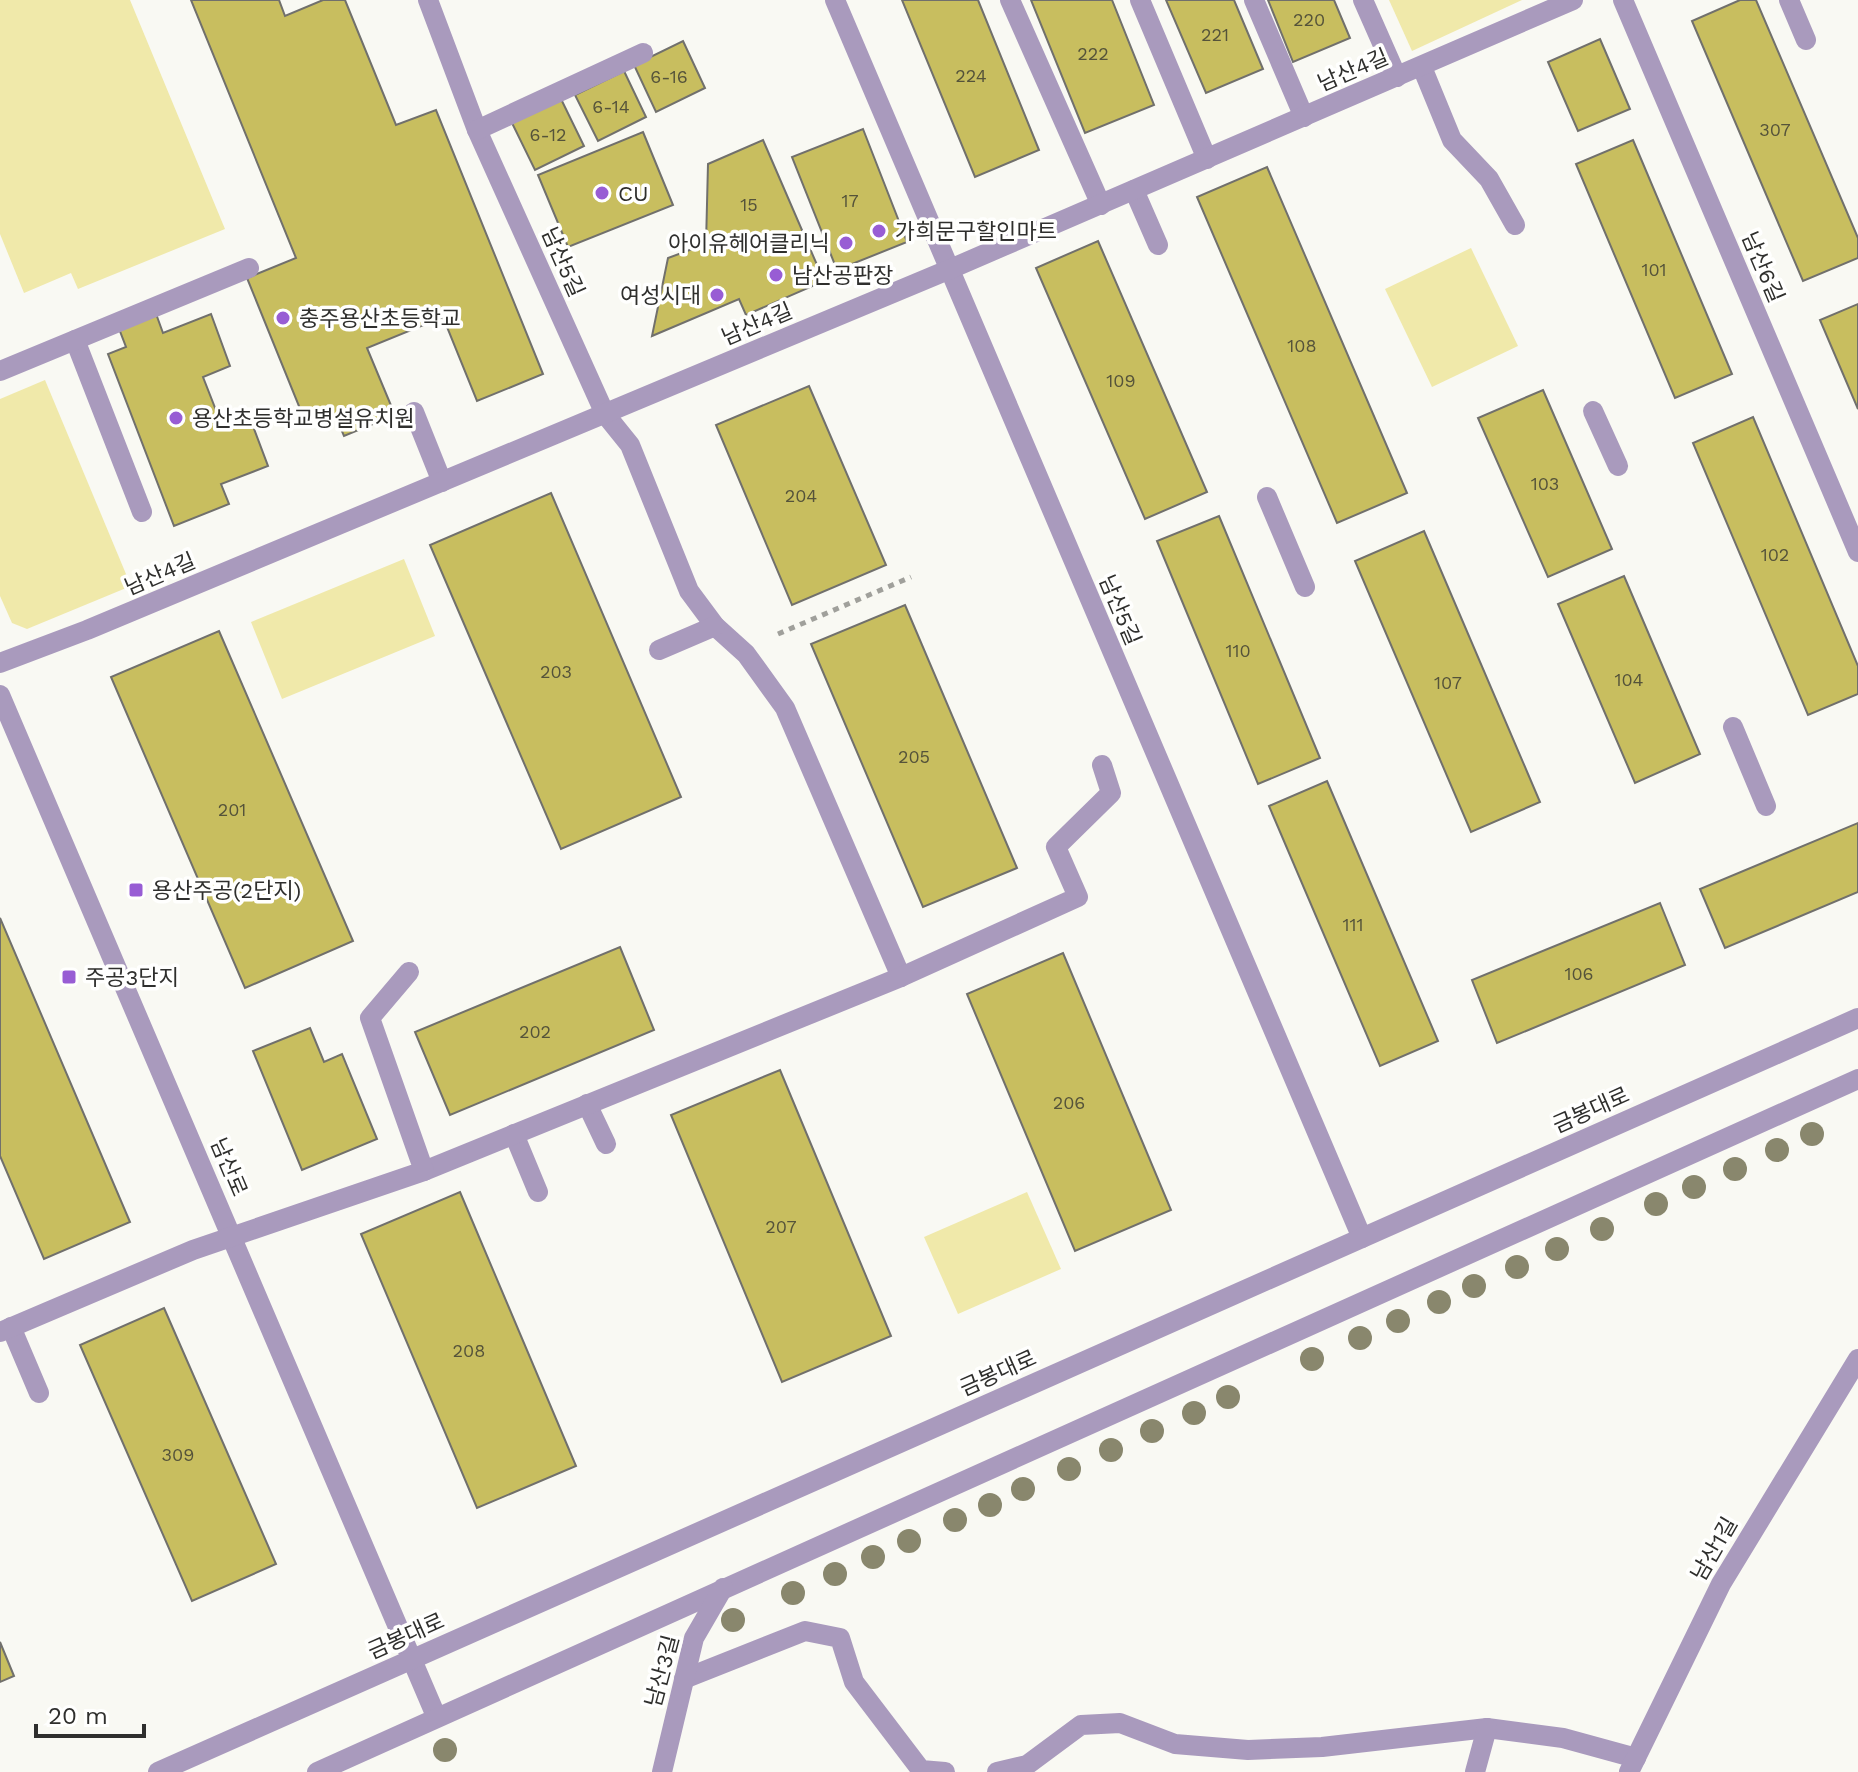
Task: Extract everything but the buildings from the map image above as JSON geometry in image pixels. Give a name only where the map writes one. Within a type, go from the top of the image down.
[{"type":"street","name":"남산5길","points":[[428,0],[477,130],[605,414],[630,445],[689,591],[715,626],[746,654],[785,708],[901,977]]},
{"type":"street","name":"남산5길","points":[[835,0],[1362,1238]]},
{"type":"street","points":[[1010,0],[1101,205]]},
{"type":"street","points":[[1140,0],[1207,159]]},
{"type":"street","points":[[1254,0],[1304,117]]},
{"type":"street","points":[[1363,0],[1397,77]]},
{"type":"street","name":"남산4길","points":[[0,663],[87,630],[948,270],[1573,0]]},
{"type":"street","name":"남산6길","points":[[1623,0],[1858,552]]},
{"type":"street","points":[[1789,0],[1806,40]]},
{"type":"street","points":[[477,130],[643,53]]},
{"type":"street","points":[[1422,67],[1452,140],[1489,179],[1515,225]]},
{"type":"street","points":[[1134,190],[1158,245]]},
{"type":"street","points":[[0,371],[249,268]]},
{"type":"street","points":[[75,340],[142,512]]},
{"type":"street","points":[[1593,411],[1618,466]]},
{"type":"street","points":[[414,412],[442,482]]},
{"type":"street","points":[[1267,497],[1305,587]]},
{"type":"street","points":[[659,650],[715,626]]},
{"type":"street","name":"남산로","points":[[0,695],[436,1716]]},
{"type":"street","points":[[1733,727],[1766,806]]},
{"type":"street","points":[[39,1393],[5,1330],[193,1250],[424,1171],[901,977],[1078,897],[1056,847],[1111,793],[1102,765]]},
{"type":"street","points":[[409,972],[370,1018],[424,1171]]},
{"type":"street","name":"금봉대로","points":[[158,1772],[1858,1018]]},
{"type":"street","points":[[317,1772],[1858,1079]]},
{"type":"street","points":[[587,1104],[606,1144]]},
{"type":"street","points":[[514,1134],[538,1192]]},
{"type":"street","name":"남산1길","points":[[1632,1765],[1721,1584],[1802,1446],[1858,1359]]},
{"type":"street","name":"남산3길","points":[[662,1772],[694,1638],[723,1588]]},
{"type":"street","points":[[684,1679],[805,1631],[840,1638],[854,1682],[921,1770],[945,1772]]},
{"type":"street","points":[[997,1772],[1027,1765],[1081,1725],[1120,1723],[1175,1744],[1248,1750],[1322,1747],[1487,1728],[1563,1738],[1632,1765]]},
{"type":"street","points":[[1475,1772],[1487,1728]]},
{"type":"path","points":[[778,634],[911,577]]},
{"type":"shaded area","points":[[0,0],[130,0],[225,229],[78,289],[71,273],[24,293],[0,234]]},
{"type":"shaded area","points":[[1389,0],[1522,0],[1412,51]]},
{"type":"shaded area","points":[[1471,248],[1518,346],[1432,387],[1385,289]]},
{"type":"shaded area","points":[[45,380],[131,586],[27,629],[12,623],[0,596],[0,399]]},
{"type":"shaded area","points":[[404,559],[435,636],[282,699],[251,622]]},
{"type":"shaded area","points":[[1027,1192],[1061,1269],[958,1314],[924,1237]]},
{"type":"place","name":"CU","points":[[602,193]]},
{"type":"place","name":"가희문구할인마트","points":[[879,231]]},
{"type":"place","name":"아이유헤어클리닉","points":[[846,243]]},
{"type":"place","name":"남산공판장","points":[[776,275]]},
{"type":"place","name":"여성시대","points":[[717,295]]},
{"type":"place","name":"충주용산초등학교","points":[[283,318]]},
{"type":"place","name":"용산초등학교병설유치원","points":[[176,418]]},
{"type":"place","name":"용산주공(2단지)","points":[[136,890]]},
{"type":"place","name":"주공3단지","points":[[69,977]]}]
